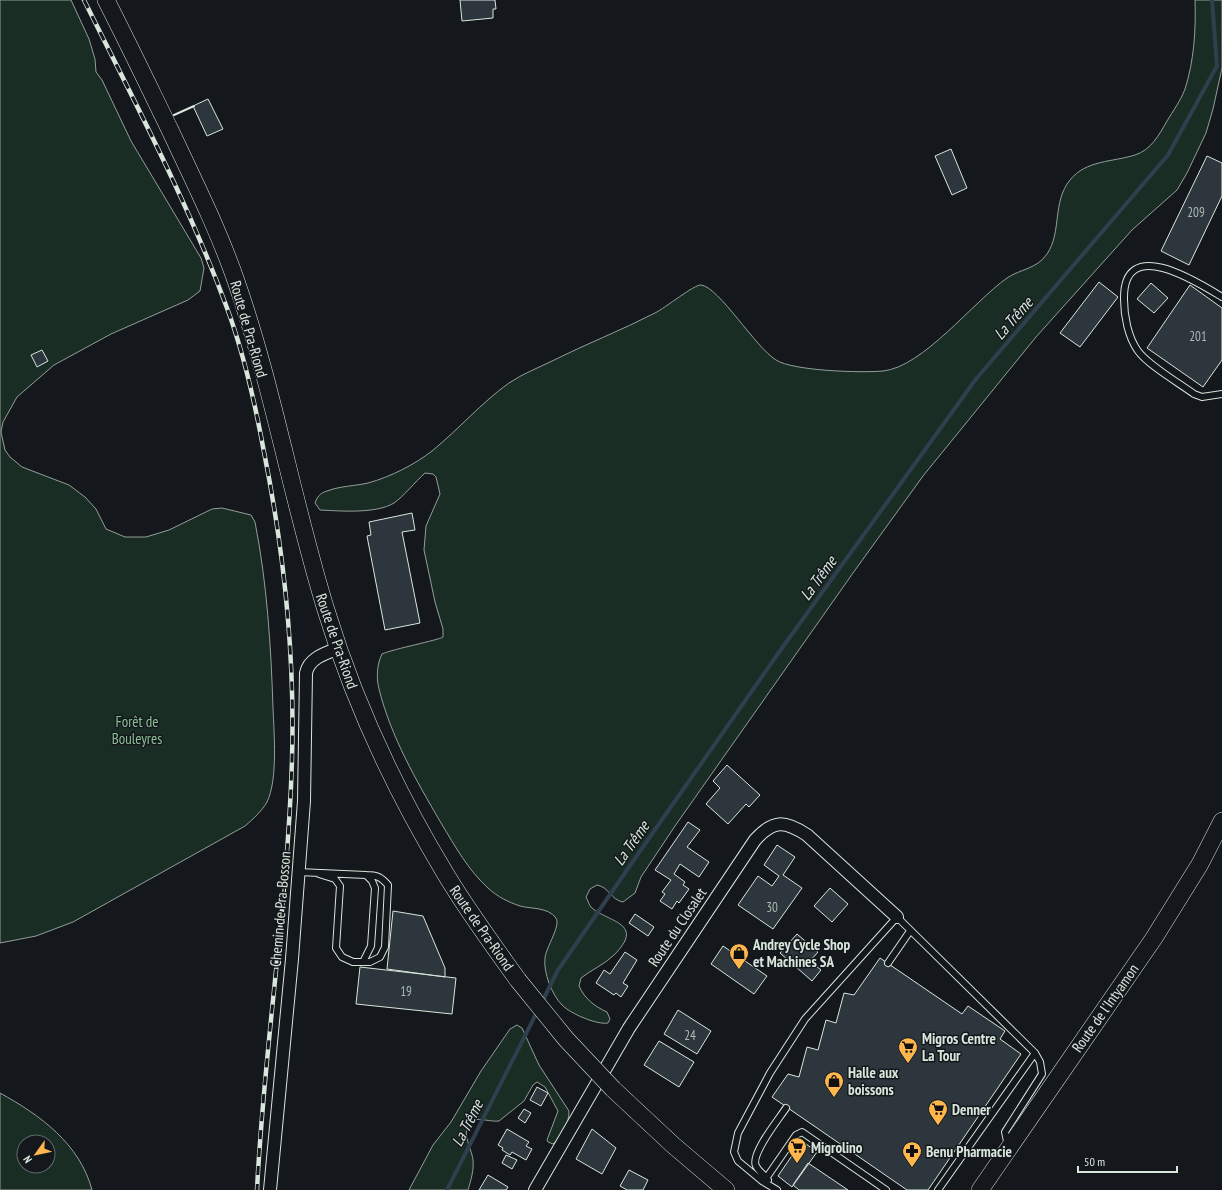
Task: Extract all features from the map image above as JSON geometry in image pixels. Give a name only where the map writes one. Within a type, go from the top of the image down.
[{"type":"main road","name":"Route de Pra-Riond","points":[[106,0],[196,184],[235,278],[257,351],[314,570],[339,648],[371,732],[406,804],[462,901],[518,980],[566,1039],[613,1090],[673,1145],[726,1190]]},
{"type":"main road","name":"Route de l'Intyamon","points":[[980,1190],[1154,938],[1200,864],[1222,821]]},
{"type":"street","name":"Chemin de Pra-Bosson","points":[[270,1190],[304,801],[306,673],[308,666],[313,661],[339,648]]},
{"type":"street","name":"Route du Closalet","points":[[535,1190],[629,1028],[755,840],[768,827],[782,823],[797,828],[897,917]]},
{"type":"lane","points":[[1222,297],[1176,272],[1156,266],[1146,266],[1136,269],[1126,280],[1124,290],[1124,307],[1128,326],[1138,352],[1147,361],[1194,394],[1202,397],[1222,394]]},
{"type":"lane","points":[[298,872],[374,875],[382,878],[388,885],[384,947],[380,957],[370,962],[353,962],[342,957],[336,948],[340,886],[335,880],[319,874]]},
{"type":"lane","points":[[363,962],[371,946],[375,888],[372,881],[366,875]]},
{"type":"lane","points":[[775,1188],[762,1182],[738,1161],[734,1152],[738,1133],[770,1073],[805,1019],[897,917],[1035,1053],[1040,1062],[1042,1074],[1005,1132],[1009,1150]]},
{"type":"lane","points":[[888,963],[910,930]]},
{"type":"lane","points":[[938,1190],[1035,1053]]},
{"type":"lane","points":[[775,1188],[756,1166],[755,1159],[759,1149],[786,1108]]},
{"type":"lane","points":[[767,1177],[796,1135],[802,1132],[886,1190]]},
{"type":"green space","name":"Forêt de Bouleyres","points":[[0,0],[71,0],[89,39],[95,59],[96,72],[102,80],[131,141],[201,258],[204,268],[200,291],[188,300],[111,334],[54,365],[17,397],[3,422],[1,432],[5,450],[10,457],[22,467],[69,485],[85,497],[96,509],[106,529],[125,537],[146,537],[169,530],[212,509],[222,508],[251,515],[255,522],[263,568],[268,615],[274,730],[274,769],[273,781],[267,802],[260,812],[245,826],[73,922],[36,936],[0,943]]},
{"type":"green space","points":[[1195,0],[1222,0],[1222,68],[1206,133],[1187,173],[1177,190],[1132,230],[1036,337],[923,476],[675,826],[641,877],[635,893],[623,902],[616,899],[601,886],[597,885],[590,889],[586,897],[591,907],[621,925],[625,930],[626,936],[623,944],[614,955],[581,978],[579,986],[590,1002],[607,1012],[610,1019],[608,1023],[591,1021],[571,1012],[558,1001],[549,983],[545,970],[546,953],[557,926],[556,918],[553,914],[544,910],[520,906],[499,897],[481,881],[468,866],[422,791],[405,758],[390,724],[379,689],[378,671],[382,654],[443,637],[443,629],[435,602],[424,550],[426,526],[440,494],[436,477],[433,474],[425,473],[398,500],[378,509],[358,511],[320,510],[315,503],[318,497],[322,493],[332,489],[368,483],[410,466],[432,451],[489,399],[509,383],[655,313],[686,292],[701,285],[709,288],[727,306],[767,353],[776,360],[785,364],[812,369],[873,372],[898,367],[914,358],[931,346],[1007,278],[1033,266],[1043,259],[1052,245],[1064,189],[1076,173],[1092,165],[1141,153],[1154,141],[1161,132],[1185,89],[1194,45]]},
{"type":"green space","points":[[517,1025],[522,1028],[539,1065],[569,1111],[565,1129],[557,1141],[553,1144],[548,1142],[547,1140],[558,1111],[545,1087],[537,1082],[533,1085],[524,1101],[499,1121],[474,1120],[469,1123],[466,1133],[473,1164],[468,1190],[409,1190],[433,1145],[451,1122],[481,1071],[510,1029]]},
{"type":"green space","points":[[0,1093],[30,1111],[56,1132],[78,1159],[92,1190],[0,1190]]},
{"type":"building","points":[[460,0],[495,0],[496,9],[493,9],[493,18],[462,21]]},
{"type":"building","points":[[208,99],[223,129],[207,136],[193,106]]},
{"type":"building","points":[[951,149],[967,188],[952,195],[935,156]]},
{"type":"building","points":[[1207,156],[1222,163],[1222,196],[1189,265],[1161,251]]},
{"type":"building","points":[[1099,282],[1118,297],[1080,347],[1060,333]]},
{"type":"building","points":[[1151,283],[1168,298],[1154,313],[1137,299]]},
{"type":"building","points":[[1190,285],[1222,308],[1222,360],[1203,387],[1147,348]]},
{"type":"building","points":[[42,350],[48,361],[37,367],[31,355]]},
{"type":"building","points":[[412,513],[415,530],[402,532],[420,623],[385,630],[367,536],[371,535],[369,522]]},
{"type":"building","points":[[727,765],[760,795],[749,807],[746,804],[728,824],[706,804],[720,788],[713,781]]},
{"type":"building","points":[[688,822],[700,830],[687,847],[709,862],[699,877],[680,864],[674,874],[685,882],[683,885],[689,889],[679,903],[677,901],[672,909],[660,901],[665,894],[662,892],[671,880],[655,870]]},
{"type":"building","points":[[777,845],[795,857],[783,875],[802,888],[773,929],[738,905],[758,876],[772,886],[779,876],[764,865]]},
{"type":"building","points":[[830,888],[848,904],[832,922],[814,906]]},
{"type":"building","points":[[393,911],[423,916],[445,968],[445,977],[387,969]]},
{"type":"building","points":[[635,914],[654,927],[648,936],[629,923]]},
{"type":"building","points":[[797,934],[818,952],[810,961],[821,970],[812,981],[780,953]]},
{"type":"building","name":"Andrey Cycle Shop et Machines SA","points":[[723,946],[767,976],[754,994],[711,964]]},
{"type":"building","points":[[625,952],[637,960],[623,983],[628,986],[621,997],[616,993],[614,995],[596,983],[604,970],[610,974]]},
{"type":"building","name":"Migros Centre La Tour","points":[[880,958],[962,1014],[968,1006],[1005,1031],[1000,1039],[1021,1054],[928,1190],[907,1190],[772,1097],[788,1074],[799,1077],[807,1047],[818,1050],[826,1020],[836,1023],[844,993],[854,995]]},
{"type":"building","points":[[360,967],[456,978],[452,1014],[356,1004]]},
{"type":"building","points":[[678,1010],[711,1031],[697,1054],[664,1034]]},
{"type":"building","points":[[659,1041],[694,1062],[679,1087],[644,1065]]},
{"type":"building","points":[[537,1087],[548,1093],[541,1106],[530,1100]]},
{"type":"building","points":[[524,1109],[531,1113],[525,1123],[518,1118]]},
{"type":"building","points":[[507,1129],[529,1142],[526,1146],[532,1149],[526,1160],[512,1152],[510,1155],[502,1150],[503,1148],[498,1145]]},
{"type":"building","points":[[592,1129],[616,1148],[602,1174],[576,1159]]},
{"type":"building","name":"Migrolino","points":[[802,1141],[817,1152],[792,1187],[778,1176]]},
{"type":"building","points":[[506,1155],[517,1160],[512,1169],[502,1163]]},
{"type":"building","points":[[808,1163],[848,1190],[799,1190],[793,1185]]},
{"type":"building","points":[[629,1170],[648,1180],[643,1190],[627,1190],[620,1186]]},
{"type":"building","points":[[488,1175],[508,1187],[506,1190],[479,1190]]},
{"type":"waterway","name":"La Trême","points":[[542,1002],[558,970],[638,854],[782,648],[976,379],[1168,155],[1217,66],[1212,0]]},
{"type":"waterway","name":"La Trême","points":[[447,1190],[538,1010]]},
{"type":"railway","points":[[84,0],[178,191],[212,268],[227,308],[239,343],[253,397],[261,434],[277,528],[287,604],[290,643],[292,682],[292,759],[286,867],[260,1136],[257,1190]]},
{"type":"wall","points":[[174,115],[194,106]]},
{"type":"place","name":"Andrey Cycle Shop et Machines SA","points":[[739,970]]},
{"type":"place","name":"Migros Centre La Tour","points":[[908,1064]]},
{"type":"place","name":"Halle aux boissons","points":[[834,1098]]},
{"type":"place","name":"Denner","points":[[938,1126]]},
{"type":"place","name":"Migrolino","points":[[797,1164]]},
{"type":"place","name":"Benu Pharmacie","points":[[912,1168]]}]
